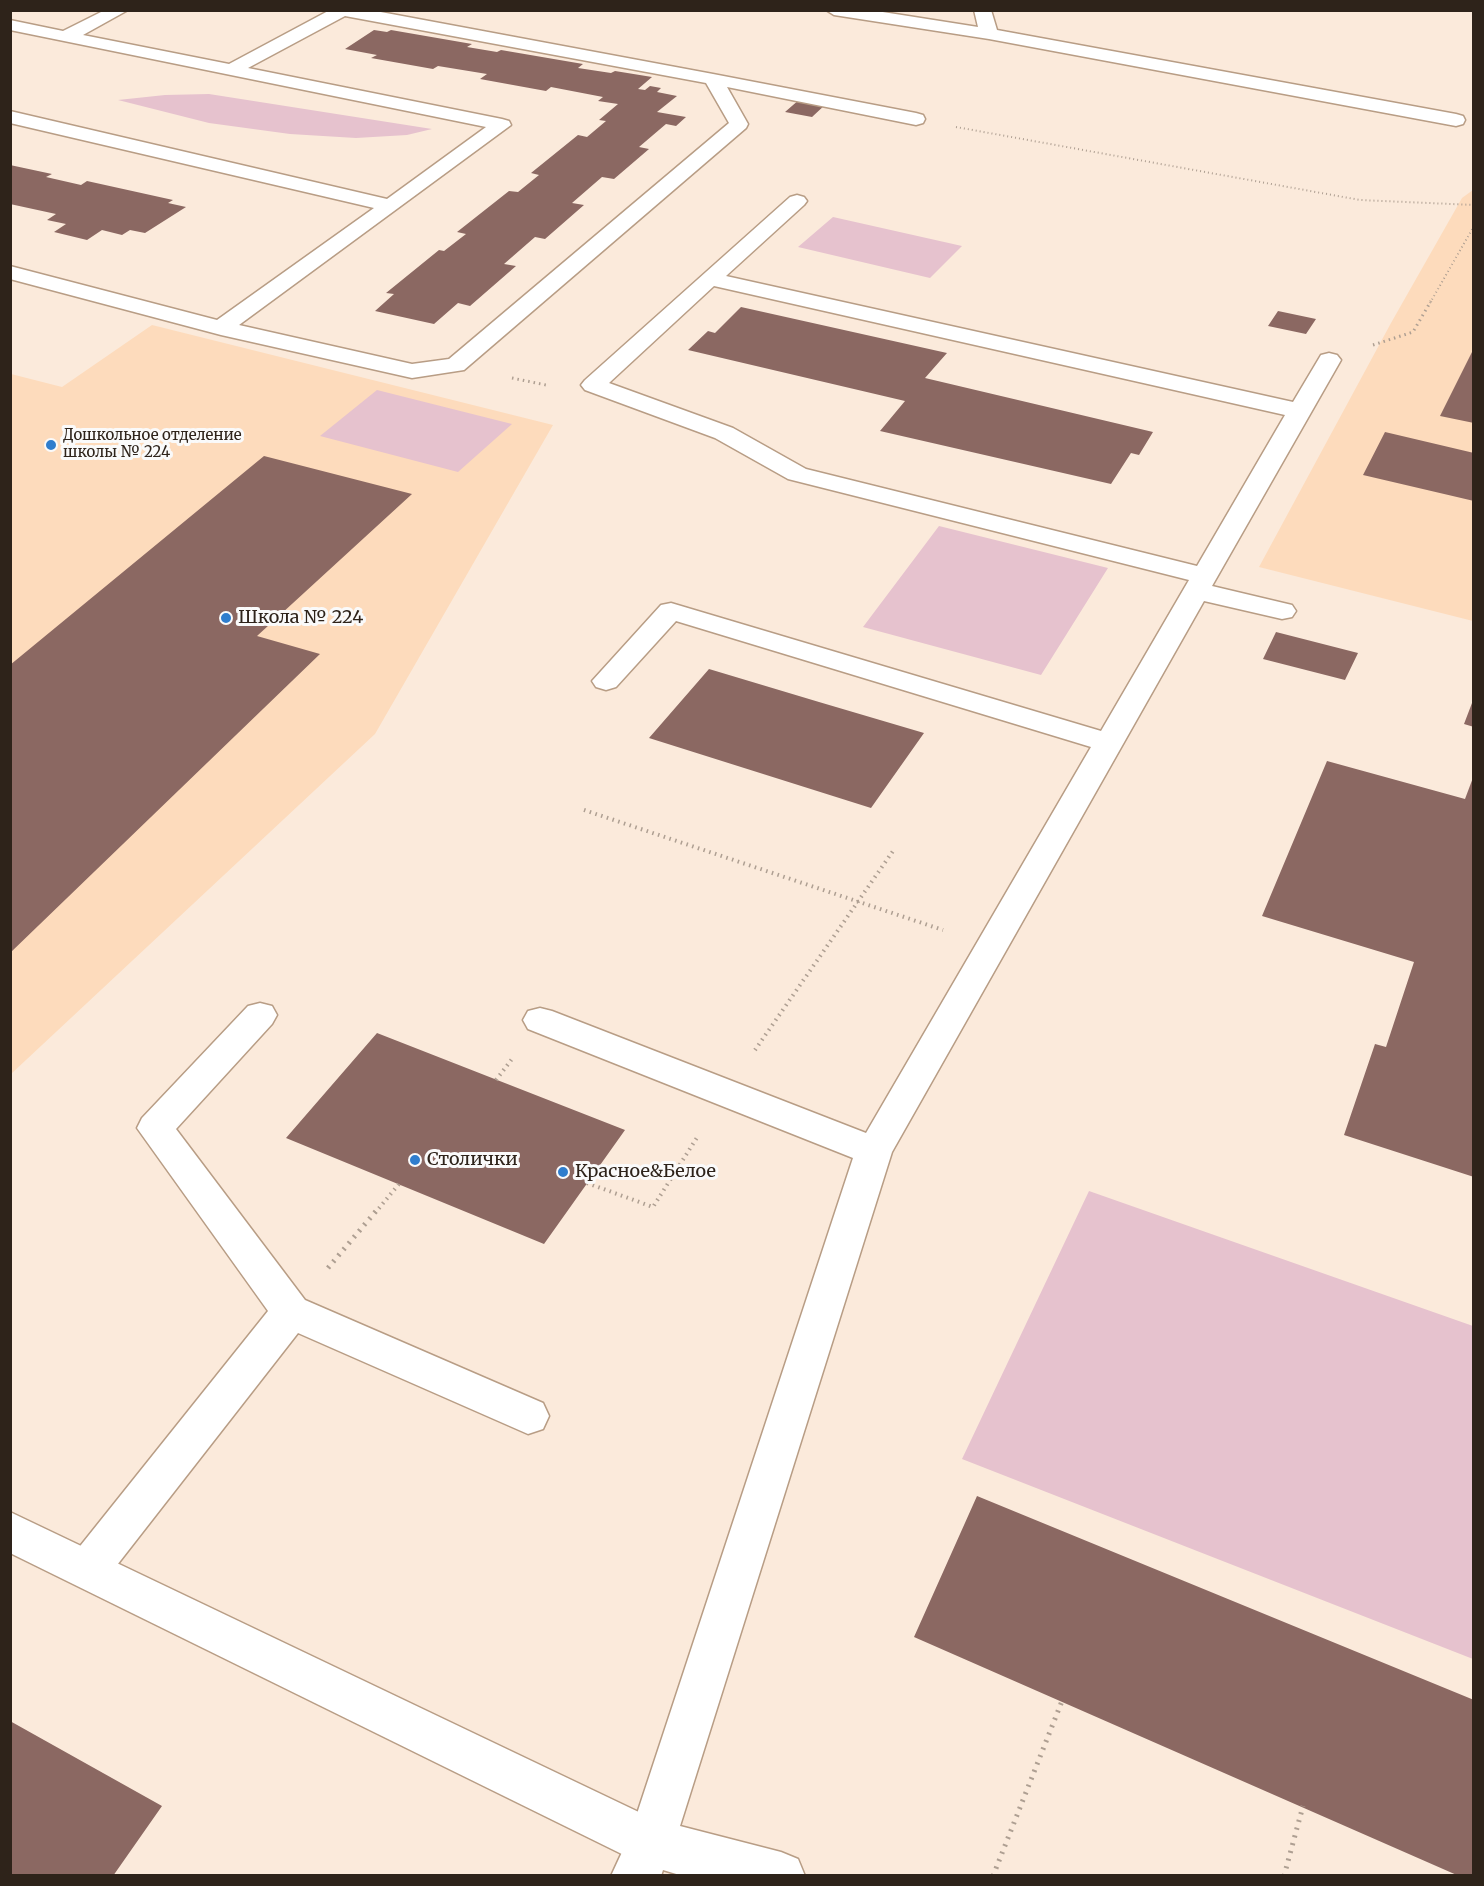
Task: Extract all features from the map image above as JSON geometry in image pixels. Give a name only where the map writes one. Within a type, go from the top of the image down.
[{"type":"street","points":[[66,36],[120,10]]},
{"type":"street","points":[[834,10],[989,34],[1456,120]]},
{"type":"street","points":[[982,10],[989,34]]},
{"type":"street","points":[[233,69],[341,11],[916,120]]},
{"type":"street","points":[[10,25],[502,125],[221,327]]},
{"type":"street","points":[[10,272],[221,327],[412,371],[456,365],[739,124],[713,80]]},
{"type":"street","points":[[10,117],[388,206]]},
{"type":"street","points":[[797,201],[592,385],[724,433],[797,474],[1201,583],[1282,611]]},
{"type":"street","points":[[710,279],[1300,411]]},
{"type":"street","points":[[643,1859],[874,1151],[1329,360]]},
{"type":"street","points":[[606,681],[671,611],[1109,743]]},
{"type":"street","points":[[260,1015],[155,1128],[291,1312],[528,1416]]},
{"type":"street","points":[[540,1020],[874,1151]]},
{"type":"street","points":[[88,1569],[291,1312]]},
{"type":"street","points":[[10,1531],[88,1569],[643,1859],[781,1875]]},
{"type":"path","points":[[916,120],[1360,200],[1473,205]]},
{"type":"path","points":[[1329,360],[1413,332],[1473,225]]},
{"type":"path","points":[[456,365],[580,393],[592,385]]},
{"type":"path","points":[[585,810],[992,947]]},
{"type":"path","points":[[587,1183],[653,1207],[726,1093],[855,901],[892,851]]},
{"type":"path","points":[[291,1312],[399,1184]]},
{"type":"path","points":[[993,1875],[1062,1701]]},
{"type":"path","points":[[1284,1875],[1303,1806]]},
{"type":"shaded area","points":[[209,94],[432,129],[407,135],[356,138],[290,134],[209,123],[118,100],[165,95]]},
{"type":"shaded area","points":[[1473,190],[1473,621],[1259,567],[1391,323],[1462,198]]},
{"type":"shaded area","points":[[833,217],[962,246],[930,278],[798,247]]},
{"type":"shaded area","name":"Школа № 224","points":[[152,325],[553,425],[375,734],[11,1074],[11,374],[62,387]]},
{"type":"shaded area","points":[[377,390],[512,424],[458,472],[320,436]]},
{"type":"shaded area","points":[[939,526],[1108,568],[1041,675],[863,627]]},
{"type":"shaded area","points":[[1089,1191],[1473,1326],[1473,1659],[962,1459]]},
{"type":"building","points":[[374,30],[387,32],[391,30],[472,44],[467,47],[497,52],[501,50],[583,64],[578,68],[652,77],[638,89],[645,90],[650,86],[661,88],[657,92],[677,96],[657,112],[686,117],[676,126],[666,124],[639,147],[649,149],[614,179],[602,177],[572,203],[584,205],[545,239],[535,237],[504,264],[516,266],[470,306],[458,303],[434,324],[375,311],[394,294],[386,293],[439,250],[444,251],[466,234],[457,232],[509,191],[518,192],[539,175],[531,173],[578,135],[587,137],[606,121],[599,120],[618,104],[598,101],[603,97],[551,87],[546,91],[480,79],[487,74],[438,66],[433,69],[371,58],[377,55],[345,49]]},
{"type":"building","points":[[800,99],[826,104],[812,117],[785,112]]},
{"type":"building","points":[[10,165],[52,174],[46,177],[81,185],[87,181],[173,200],[168,203],[186,207],[145,233],[130,230],[122,235],[102,230],[87,240],[54,232],[66,224],[47,220],[56,214],[10,204]]},
{"type":"building","points":[[741,307],[947,353],[925,378],[1153,432],[1139,455],[1131,453],[1111,484],[880,431],[905,401],[688,350],[708,331],[715,333]]},
{"type":"building","points":[[1278,311],[1316,319],[1306,334],[1268,326]]},
{"type":"building","points":[[1474,348],[1474,423],[1440,416]]},
{"type":"building","points":[[1385,432],[1474,453],[1474,501],[1363,475]]},
{"type":"building","points":[[264,456],[412,494],[257,636],[320,654],[10,953],[10,665]]},
{"type":"building","points":[[1276,632],[1358,653],[1345,680],[1263,659]]},
{"type":"building","points":[[709,669],[924,733],[871,808],[649,738]]},
{"type":"building","points":[[1472,703],[1474,703],[1474,727],[1464,724]]},
{"type":"building","points":[[1327,761],[1465,799],[1474,775],[1474,1177],[1344,1135],[1375,1044],[1386,1047],[1414,962],[1262,916]]},
{"type":"building","points":[[377,1033],[625,1130],[544,1244],[286,1138]]},
{"type":"building","points":[[977,1496],[1474,1700],[1474,1876],[1459,1876],[914,1637]]},
{"type":"building","points":[[10,1721],[162,1806],[113,1876],[10,1876]]},
{"type":"place","name":"Дошкольное отделение школы № 224","points":[[51,445]]},
{"type":"place","name":"Школа № 224","points":[[226,618]]},
{"type":"place","name":"Столички","points":[[415,1160]]},
{"type":"place","name":"Красное&Белое","points":[[563,1172]]}]
